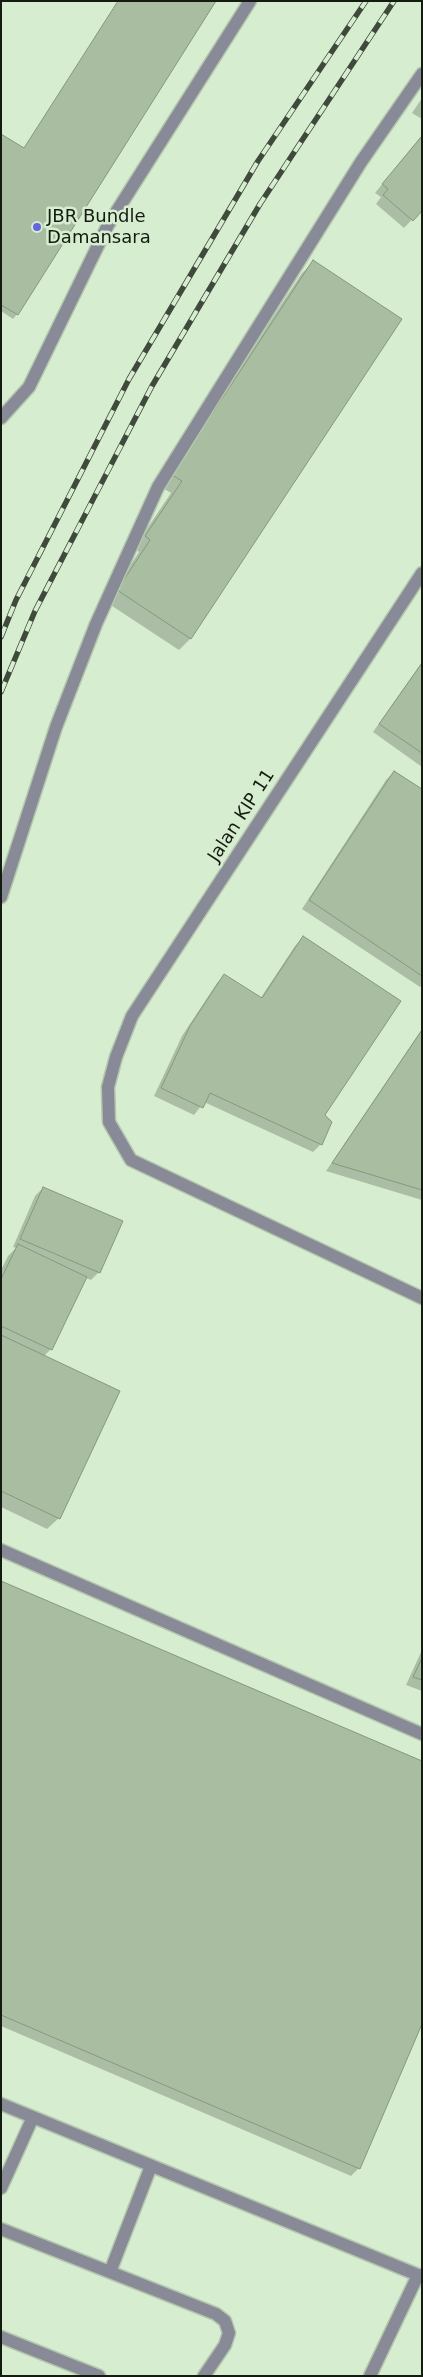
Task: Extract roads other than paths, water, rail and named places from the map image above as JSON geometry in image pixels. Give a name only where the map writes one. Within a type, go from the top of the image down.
[{"type":"street","points":[[1,418],[29,387],[108,225],[250,1]]},
{"type":"street","points":[[1,897],[60,718],[96,624],[158,487],[361,162],[422,74]]},
{"type":"street","name":"Jalan KIP 11","points":[[422,573],[132,1016],[116,1057],[108,1087],[109,1122],[131,1160],[422,1298]]},
{"type":"street","points":[[1,1550],[422,1734]]},
{"type":"street","points":[[1,2104],[420,2276],[370,2376]]},
{"type":"street","points":[[1,2188],[32,2117]]},
{"type":"street","points":[[110,2272],[151,2166]]},
{"type":"street","points":[[1,2229],[216,2314],[225,2321],[229,2333],[225,2345],[204,2376]]},
{"type":"street","points":[[1,2337],[99,2376]]},
{"type":"railway","points":[[1,637],[16,600],[129,379],[258,161],[366,1]]},
{"type":"railway","points":[[1,692],[35,611],[152,386],[260,204],[394,1]]},
{"type":"place","name":"JBR Bundle Damansara","points":[[37,227]]}]
